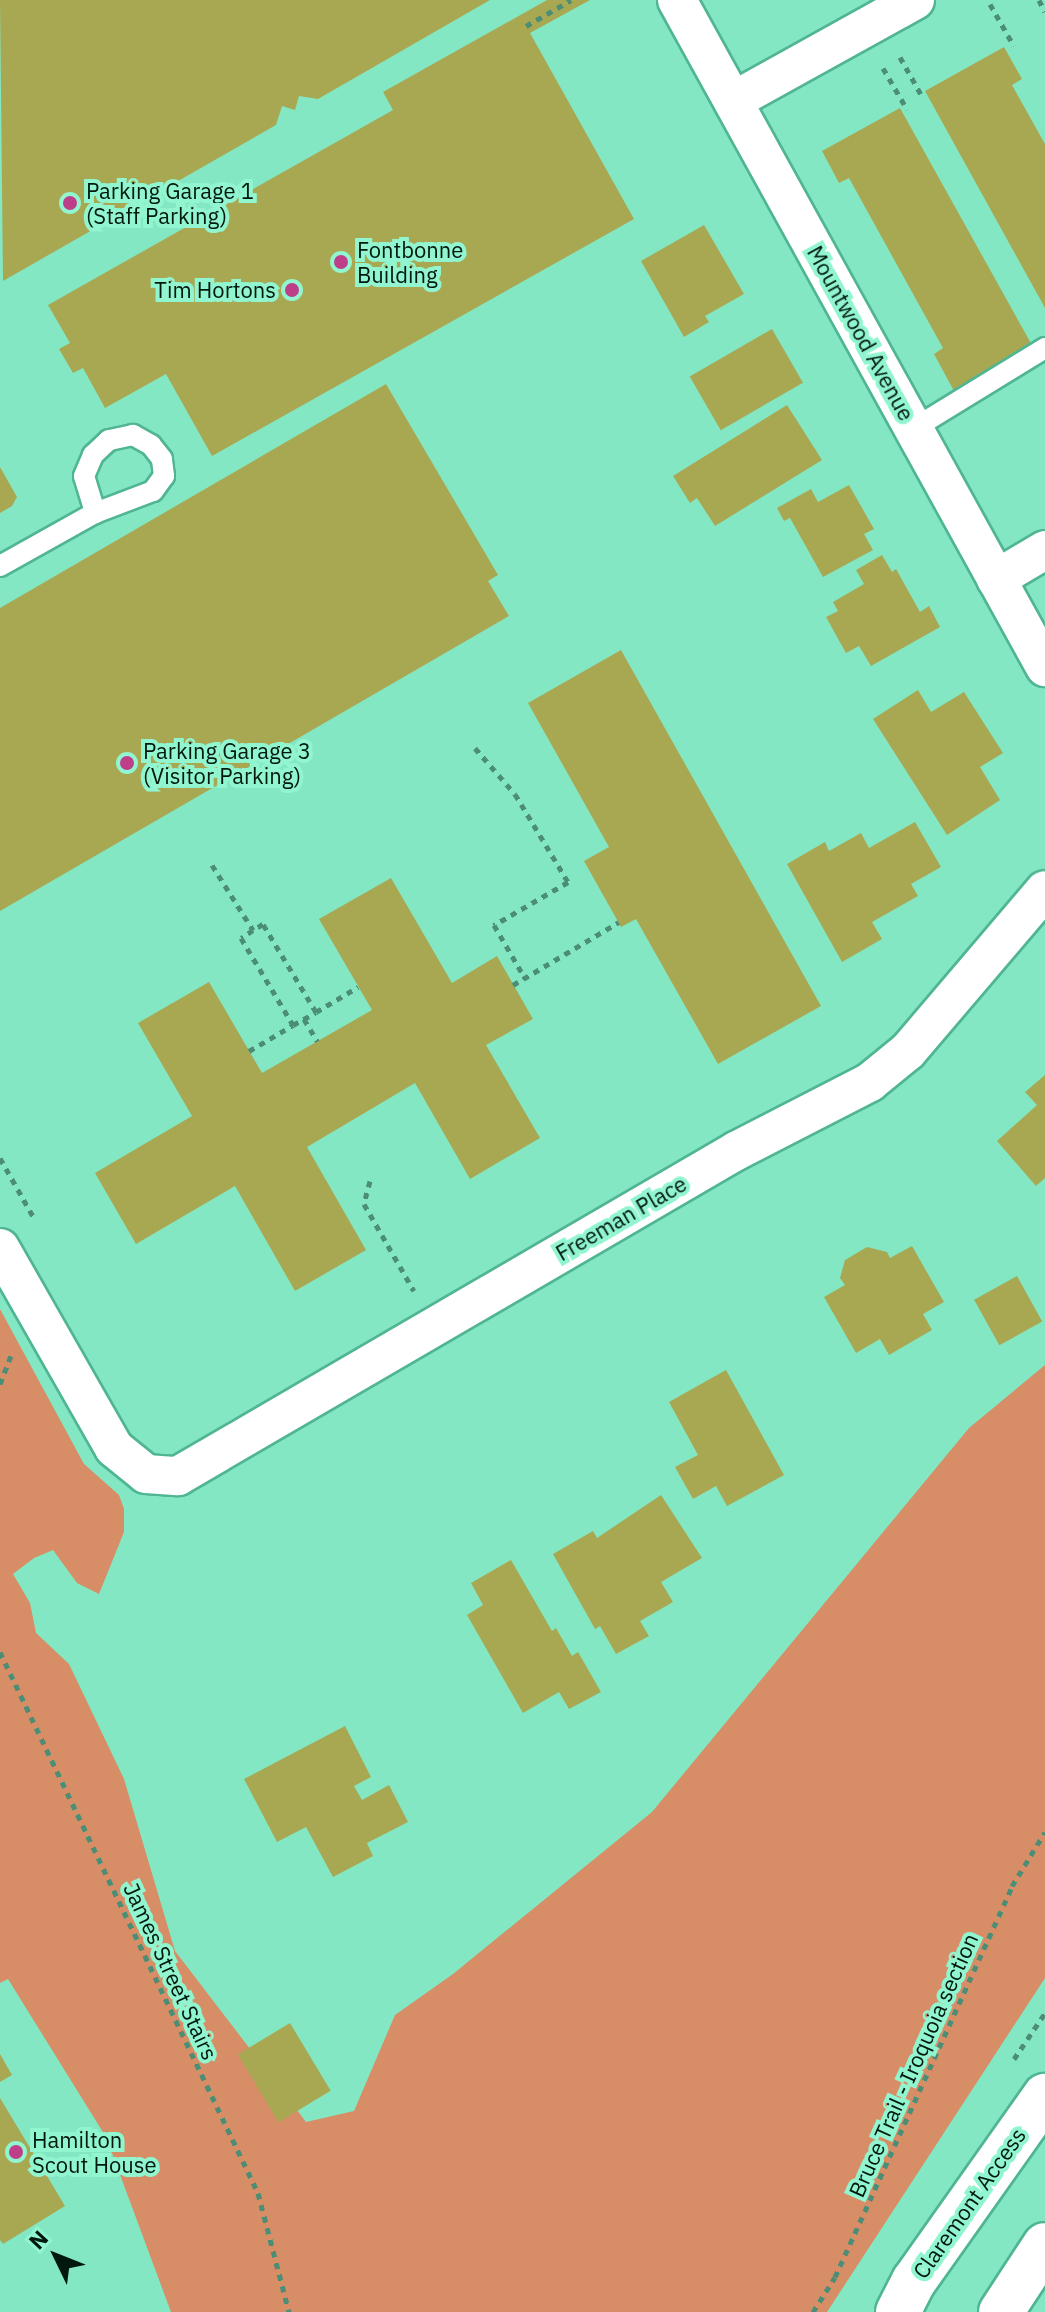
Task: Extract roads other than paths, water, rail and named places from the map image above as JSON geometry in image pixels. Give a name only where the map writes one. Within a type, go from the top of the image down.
[{"type":"main road","name":"Claremont Access","points":[[902,2302],[1045,2096]]},
{"type":"main road","points":[[1001,2312],[1045,2245]]},
{"type":"street","name":"Mountwood Avenue","points":[[677,0],[1045,667]]},
{"type":"street","points":[[733,101],[915,0]]},
{"type":"street","points":[[996,579],[1045,550]]},
{"type":"street","name":"Freeman Place","points":[[0,1248],[114,1448],[146,1474],[178,1476],[736,1151],[870,1082],[908,1051],[1045,890]]},
{"type":"lane","points":[[913,429],[1045,348]]},
{"type":"lane","points":[[0,566],[95,513],[153,491],[164,476],[162,459],[151,445],[133,435],[109,440],[93,455],[84,476],[95,513]]},
{"type":"place","name":"Parking Garage 1 (Staff Parking)","points":[[70,203]]},
{"type":"place","name":"Fontbonne Building","points":[[341,262]]},
{"type":"place","name":"Tim Hortons","points":[[292,290]]},
{"type":"place","name":"Parking Garage 3 (Visitor Parking)","points":[[127,763]]},
{"type":"place","name":"Hamilton Scout House","points":[[16,2152]]}]
